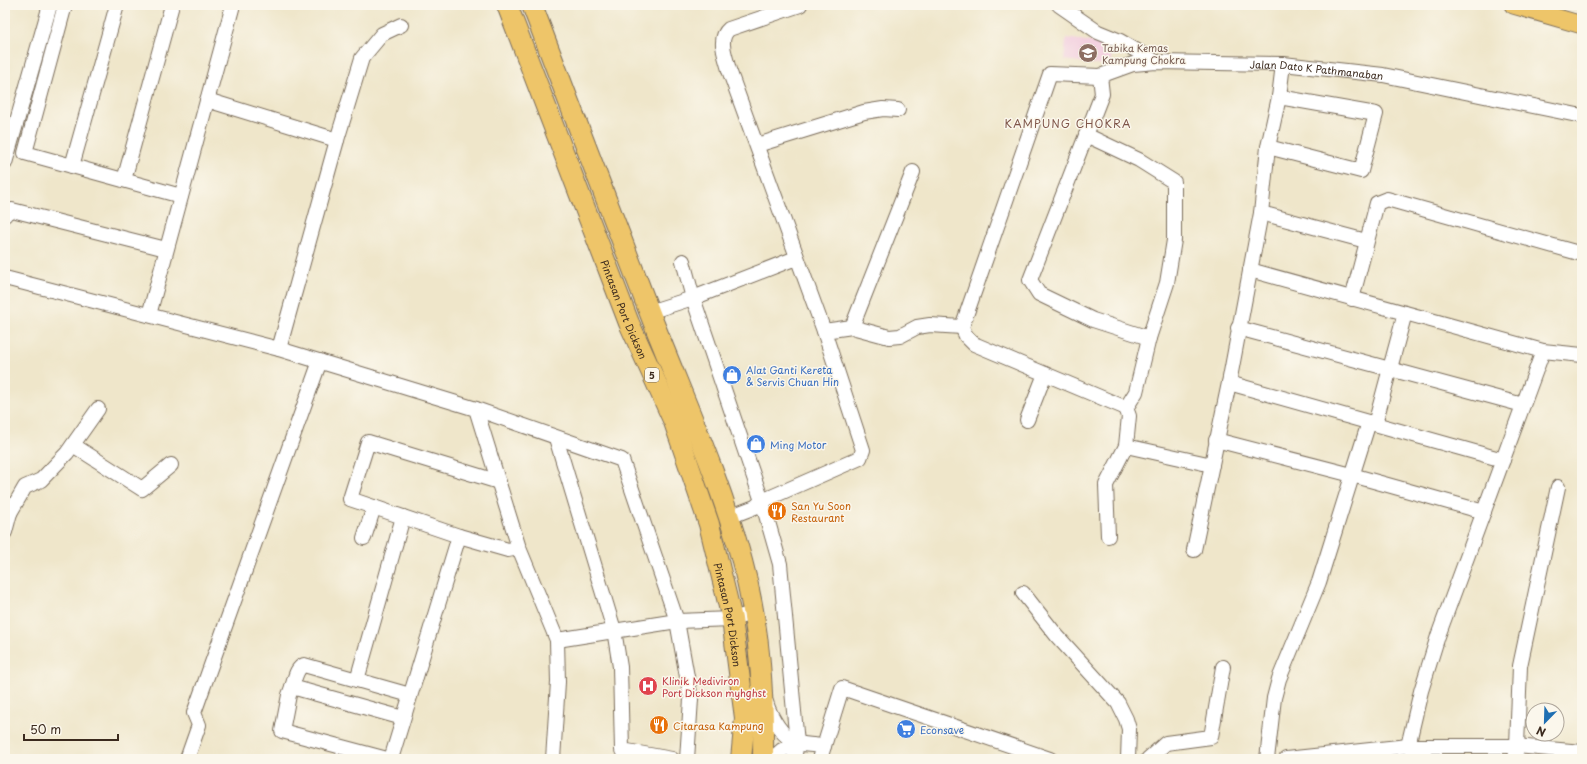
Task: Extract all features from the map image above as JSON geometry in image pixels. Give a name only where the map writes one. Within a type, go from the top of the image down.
[{"type":"highway","name":"Pintasan Port Dickson","points":[[507,5],[629,323],[674,422],[710,524],[732,619],[744,718],[741,759]]},
{"type":"highway","name":"5","points":[[532,5],[649,312],[710,463],[729,517],[743,563],[760,654],[763,715],[763,759]]},
{"type":"highway","points":[[601,248],[632,308],[640,313],[649,312]]},
{"type":"highway","points":[[649,312],[644,320],[644,330],[666,386],[674,422]]},
{"type":"main road","points":[[1513,5],[1582,25]]},
{"type":"street","points":[[5,163],[10,124],[50,5]]},
{"type":"street","points":[[65,5],[25,153],[181,196]]},
{"type":"street","points":[[72,166],[117,5]]},
{"type":"street","points":[[124,180],[172,5]]},
{"type":"street","points":[[149,315],[233,5]]},
{"type":"street","points":[[729,517],[756,507],[762,501],[860,458],[864,450],[824,331],[796,258],[729,70],[723,49],[723,39],[729,29],[800,5]]},
{"type":"street","points":[[1060,5],[1098,32],[1120,41],[1156,62]]},
{"type":"street","points":[[279,349],[337,140],[362,58],[382,34],[402,25]]},
{"type":"street","name":"Jalan Dato K Pathmanaban","points":[[962,326],[1050,74],[1100,76],[1133,64],[1156,62],[1283,64],[1383,75],[1582,116]]},
{"type":"street","points":[[1194,550],[1229,383],[1238,328],[1261,213],[1268,147],[1283,64]]},
{"type":"street","points":[[1100,76],[1102,94],[1030,280],[1038,294],[1094,320],[1149,338]]},
{"type":"street","points":[[1268,147],[1361,171],[1376,114],[1278,96]]},
{"type":"street","points":[[207,100],[337,140]]},
{"type":"street","points":[[757,146],[864,112],[883,109],[898,110]]},
{"type":"street","points":[[1086,135],[1139,160],[1174,182],[1174,240],[1167,283],[1149,338],[1136,392],[1126,408]]},
{"type":"street","points":[[852,327],[913,172]]},
{"type":"street","points":[[1352,299],[1377,203],[1387,199],[1582,254]]},
{"type":"street","points":[[5,215],[12,210],[166,249]]},
{"type":"street","points":[[1261,213],[1366,241]]},
{"type":"street","points":[[649,312],[692,298],[796,258]]},
{"type":"street","points":[[683,261],[692,298],[762,501],[780,564],[797,743],[794,759]]},
{"type":"street","points":[[1250,270],[1543,351],[1582,355]]},
{"type":"street","points":[[5,278],[320,361],[476,409],[622,460],[677,621],[691,699],[687,759]]},
{"type":"street","points":[[1267,759],[1274,698],[1279,679],[1319,582],[1352,475],[1372,423],[1390,369],[1405,313]]},
{"type":"street","points":[[824,331],[852,327],[889,337],[900,336],[917,327],[930,325],[962,326],[966,336],[974,344],[1126,408],[1130,416],[1126,446],[1106,485],[1108,536]]},
{"type":"street","points":[[1238,328],[1524,405]]},
{"type":"street","points":[[1408,746],[1421,691],[1438,636],[1543,351]]},
{"type":"street","points":[[187,759],[198,725],[194,713],[320,361]]},
{"type":"street","points":[[1027,420],[1045,374]]},
{"type":"street","points":[[1229,383],[1503,460]]},
{"type":"street","points":[[5,532],[7,512],[25,487],[41,480],[68,453],[98,409]]},
{"type":"street","points":[[476,409],[519,548],[556,640],[558,682],[553,759]]},
{"type":"street","points":[[556,438],[614,630],[620,667],[622,750],[672,759]]},
{"type":"street","points":[[1216,440],[1352,475],[1484,512]]},
{"type":"street","points":[[499,482],[368,442],[350,499],[459,536],[508,550],[519,548]]},
{"type":"street","points":[[73,445],[142,489],[171,465]]},
{"type":"street","points":[[1126,446],[1212,465]]},
{"type":"street","points":[[1516,753],[1520,666],[1558,487]]},
{"type":"street","points":[[364,538],[374,507]]},
{"type":"street","points":[[357,680],[403,517]]},
{"type":"street","points":[[391,759],[459,536]]},
{"type":"street","points":[[1023,593],[1057,636],[1118,703],[1126,719],[1128,729],[1128,759]]},
{"type":"street","points":[[556,640],[677,621],[732,619],[753,613]]},
{"type":"street","points":[[387,759],[282,731],[289,695],[297,670],[304,664],[410,695]]},
{"type":"street","points":[[1148,759],[1166,742],[1211,737],[1223,667]]},
{"type":"street","points":[[762,682],[769,713],[777,726],[797,743],[822,753],[842,688],[1050,759]]},
{"type":"street","points":[[292,687],[403,718]]},
{"type":"street","points":[[772,759],[782,750],[797,743]]},
{"type":"street","points":[[1286,759],[1318,757],[1408,746],[1516,753],[1582,752]]},
{"type":"shaded area","name":"Tabika Kemas Kampung Chokra","points":[[1066,38],[1113,45],[1110,66],[1064,60]]},
{"type":"place","name":"Tabika Kemas Kampung Chokra","points":[[1088,53]]},
{"type":"place","name":"Alat Ganti Kereta & Servis Chuan Hin","points":[[732,375]]},
{"type":"place","name":"Ming Motor","points":[[756,444]]},
{"type":"place","name":"San Yu Soon Restaurant","points":[[777,511]]},
{"type":"place","name":"Klinik Mediviron Port Dickson myhghst","points":[[648,686]]},
{"type":"place","name":"Citarasa Kampung","points":[[659,725]]},
{"type":"place","name":"Econsave","points":[[906,729]]},
{"type":"district","name":"KAMPUNG CHOKRA","points":[[1068,123]]}]
